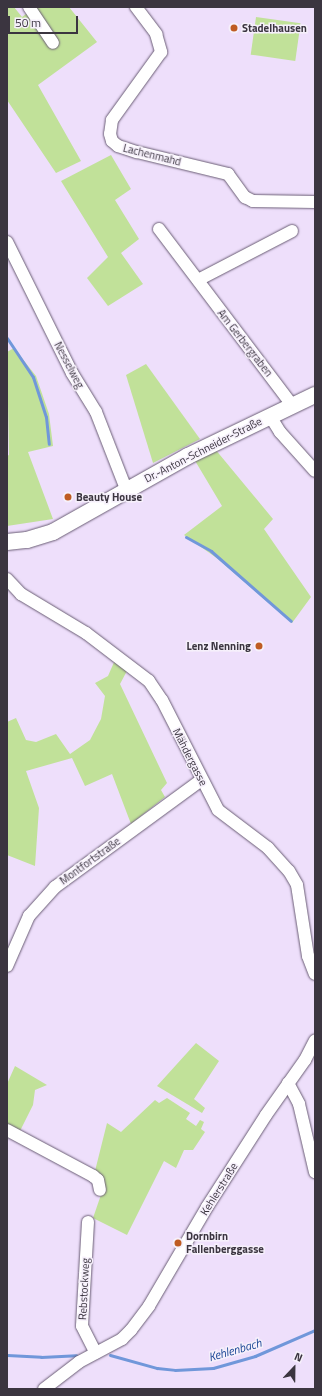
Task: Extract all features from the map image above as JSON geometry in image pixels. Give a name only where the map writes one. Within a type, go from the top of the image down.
[{"type":"main road","name":"Dr.-Anton-Schneider-Straße","points":[[7,542],[27,540],[53,532],[126,489],[292,405],[315,395]]},
{"type":"street","points":[[28,7],[53,43]]},
{"type":"street","name":"Lachenmahd","points":[[136,7],[156,34],[161,52],[112,120],[110,134],[112,141],[124,148],[228,174],[245,197],[253,201],[315,202]]},
{"type":"street","name":"Am Gerbergraben","points":[[159,229],[292,405]]},
{"type":"street","points":[[198,280],[292,231]]},
{"type":"street","name":"Nesselweg","points":[[7,242],[72,373],[96,412],[126,489]]},
{"type":"street","points":[[270,416],[280,432],[315,471]]},
{"type":"street","name":"Mähdergasse","points":[[7,579],[21,594],[86,633],[149,680],[162,700],[201,780],[225,817],[268,848],[289,871],[300,894],[308,956],[315,974]]},
{"type":"street","name":"Montfortstraße","points":[[7,966],[29,916],[55,887],[201,780]]},
{"type":"street","name":"Kehlerstraße","points":[[44,1389],[79,1362],[122,1339],[149,1306],[211,1202],[305,1060],[315,1040]]},
{"type":"street","points":[[288,1084],[294,1089],[299,1104],[305,1124],[308,1151],[315,1172]]},
{"type":"street","points":[[7,1130],[93,1176],[98,1180],[100,1190]]},
{"type":"street","name":"Rebstockweg","points":[[88,1222],[82,1326],[96,1353]]},
{"type":"green space","points":[[7,7],[14,7],[22,17],[35,7],[69,7],[97,42],[38,85],[81,161],[56,173],[7,100]]},
{"type":"green space","points":[[256,17],[301,23],[295,61],[251,55]]},
{"type":"green space","points":[[111,155],[131,189],[115,200],[139,239],[121,253],[143,284],[108,306],[87,278],[108,257],[61,181]]},
{"type":"green space","points":[[14,348],[36,376],[49,414],[53,446],[28,452],[53,519],[7,526],[7,456],[9,455],[7,352]]},
{"type":"green space","points":[[146,364],[200,439],[153,463],[126,375]]},
{"type":"green space","points":[[215,449],[273,519],[264,529],[311,597],[292,623],[218,559],[184,535],[222,506],[194,459]]},
{"type":"green space","points":[[115,660],[128,669],[120,684],[167,783],[161,790],[165,797],[131,824],[112,774],[85,786],[72,758],[26,771],[39,808],[35,866],[7,855],[7,722],[16,718],[26,740],[36,742],[56,734],[70,754],[90,740],[101,719],[105,696],[95,683],[108,676]]},
{"type":"green space","points":[[196,1043],[219,1061],[194,1099],[205,1108],[202,1113],[157,1086]]},
{"type":"green space","points":[[15,1066],[47,1085],[35,1090],[33,1105],[20,1131],[7,1126],[7,1084]]},
{"type":"green space","points":[[167,1098],[190,1113],[186,1119],[196,1126],[200,1120],[204,1122],[201,1129],[205,1132],[193,1150],[184,1150],[176,1168],[164,1161],[127,1235],[93,1218],[104,1186],[95,1171],[107,1123],[121,1132],[155,1100],[159,1103]]},
{"type":"waterway","points":[[7,338],[33,377],[46,417],[49,444]]},
{"type":"waterway","points":[[186,537],[211,551],[291,621]]},
{"type":"waterway","name":"Kehlenbach","points":[[110,1355],[157,1368],[175,1370],[213,1368],[255,1356],[315,1330]]},
{"type":"waterway","name":"Kehlenbach","points":[[7,1355],[41,1357],[76,1355]]},
{"type":"place","name":"Stadelhausen","points":[[234,28]]},
{"type":"place","name":"Beauty House","points":[[68,497]]},
{"type":"place","name":"Lenz Nenning","points":[[259,646]]},
{"type":"place","name":"Dornbirn Fallenberggasse","points":[[178,1243]]}]
